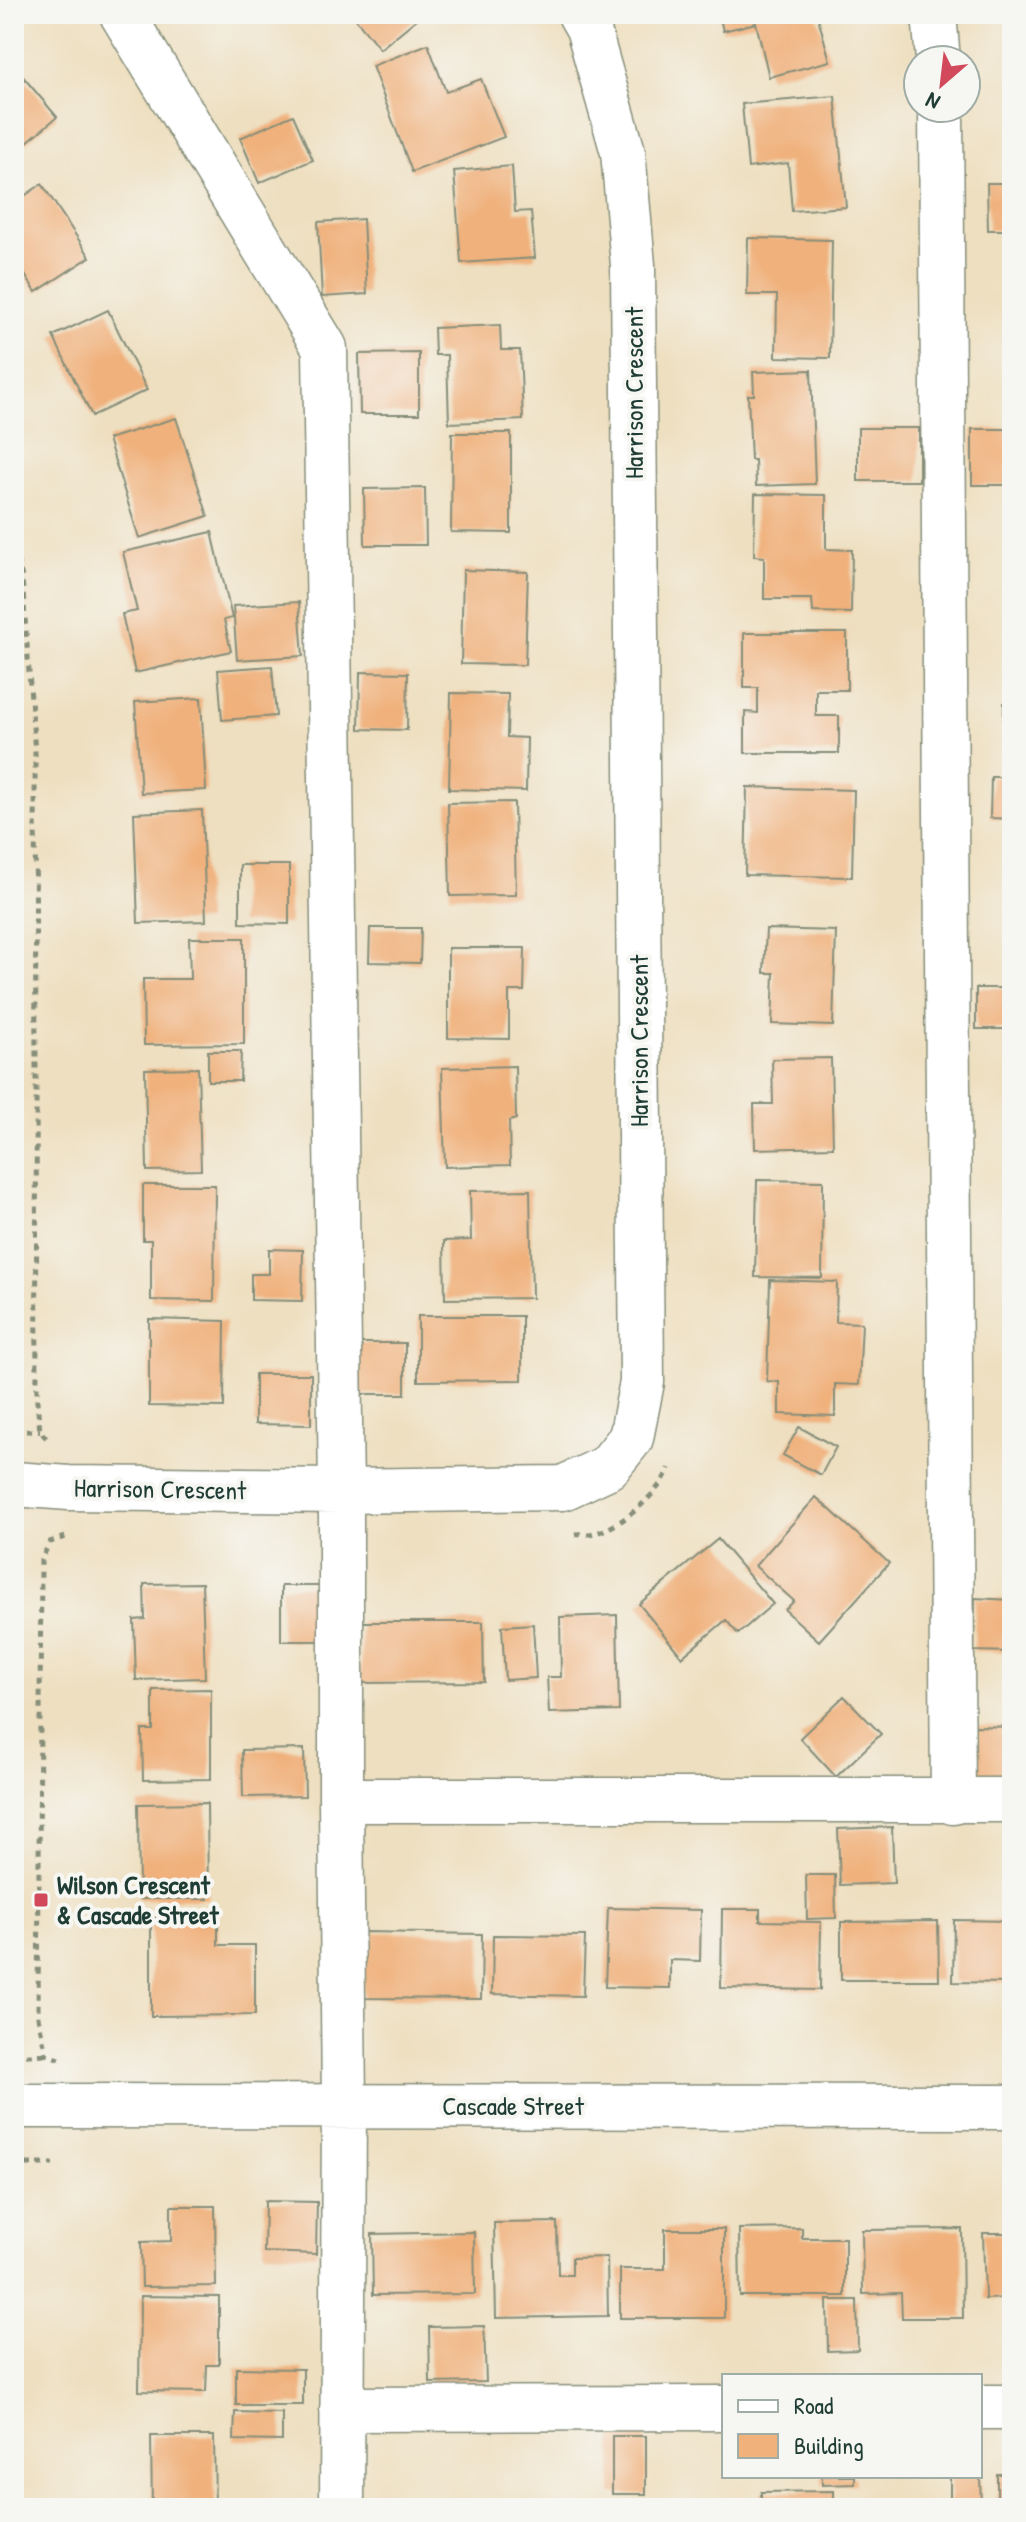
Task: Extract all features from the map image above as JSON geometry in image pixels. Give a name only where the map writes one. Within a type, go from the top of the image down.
[{"type":"street","points":[[122,14],[325,348],[341,1491],[342,2508]]},
{"type":"street","name":"Harrison Crescent","points":[[14,1484],[69,1488],[341,1491],[563,1488],[608,1467],[631,1438],[642,1382],[633,265],[623,152],[588,28],[580,14]]},
{"type":"street","points":[[934,14],[937,44]]},
{"type":"street","points":[[941,124],[953,1802]]},
{"type":"street","points":[[341,1800],[1012,1800]]},
{"type":"street","name":"Cascade Street","points":[[14,2106],[1012,2107]]},
{"type":"street","points":[[982,2407],[1012,2407]]},
{"type":"street","points":[[342,2409],[722,2408]]},
{"type":"path","points":[[14,1431],[40,1431]]},
{"type":"path","points":[[14,2056],[46,2054]]},
{"type":"path","points":[[14,2164],[53,2164]]},
{"type":"building","points":[[352,14],[423,14],[380,49]]},
{"type":"building","points":[[719,14],[817,14],[830,61],[769,77],[756,23],[723,31]]},
{"type":"building","points":[[428,44],[446,92],[481,79],[504,137],[412,172],[372,66]]},
{"type":"building","points":[[14,66],[57,117],[14,153]]},
{"type":"building","points":[[835,96],[846,207],[792,211],[788,163],[748,168],[742,104]]},
{"type":"building","points":[[293,115],[313,160],[259,183],[240,138]]},
{"type":"building","points":[[512,166],[515,212],[531,211],[535,258],[461,263],[454,171]]},
{"type":"building","points":[[987,183],[1012,183],[1012,230],[988,230]]},
{"type":"building","points":[[42,184],[90,257],[36,292],[14,258],[14,203]]},
{"type":"building","points":[[363,219],[367,294],[322,297],[318,222]]},
{"type":"building","points":[[748,238],[832,240],[830,358],[776,357],[777,295],[747,295]]},
{"type":"building","points":[[108,310],[147,390],[92,416],[53,336]]},
{"type":"building","points":[[500,325],[501,350],[520,350],[523,420],[449,423],[447,355],[435,355],[434,328]]},
{"type":"building","points":[[419,353],[419,414],[360,414],[359,354]]},
{"type":"building","points":[[811,370],[815,484],[756,486],[755,460],[751,460],[748,395],[754,395],[753,372]]},
{"type":"building","points":[[176,418],[208,516],[139,538],[108,439]]},
{"type":"building","points":[[858,428],[919,428],[919,481],[858,481]]},
{"type":"building","points":[[972,429],[1012,429],[1012,485],[972,485]]},
{"type":"building","points":[[452,433],[511,433],[511,533],[451,532]]},
{"type":"building","points":[[425,488],[426,545],[365,545],[364,489]]},
{"type":"building","points":[[755,494],[826,495],[826,549],[852,550],[851,613],[813,612],[812,599],[764,599],[764,557],[754,556]]},
{"type":"building","points":[[212,532],[232,618],[224,620],[231,651],[135,673],[122,614],[137,611],[123,552]]},
{"type":"building","points":[[463,570],[528,572],[525,665],[461,664]]},
{"type":"building","points":[[299,602],[303,656],[237,660],[233,606]]},
{"type":"building","points":[[744,633],[847,633],[847,690],[816,690],[816,716],[839,716],[839,753],[745,753],[745,712],[758,713],[758,688],[744,688]]},
{"type":"building","points":[[272,666],[276,716],[222,720],[218,670]]},
{"type":"building","points":[[360,672],[408,673],[407,730],[359,729]]},
{"type":"building","points":[[451,693],[508,694],[507,737],[527,738],[526,791],[449,789]]},
{"type":"building","points":[[201,698],[206,790],[141,793],[135,702]]},
{"type":"building","points":[[1004,703],[1012,703],[1012,753],[1003,753]]},
{"type":"building","points":[[991,777],[1012,777],[1012,819],[990,818]]},
{"type":"building","points":[[747,787],[854,790],[852,877],[745,875]]},
{"type":"building","points":[[514,802],[516,895],[450,896],[448,803]]},
{"type":"building","points":[[202,810],[206,921],[138,923],[134,813]]},
{"type":"building","points":[[240,865],[289,865],[289,924],[240,923]]},
{"type":"building","points":[[370,928],[421,928],[420,963],[369,962]]},
{"type":"building","points":[[766,929],[836,931],[833,1026],[772,1024],[774,973],[764,973]]},
{"type":"building","points":[[189,938],[244,938],[244,1044],[144,1045],[143,979],[190,979]]},
{"type":"building","points":[[448,948],[525,948],[524,991],[509,991],[509,1039],[448,1038]]},
{"type":"building","points":[[976,988],[1012,988],[1012,1029],[976,1029]]},
{"type":"building","points":[[208,1051],[241,1051],[240,1081],[208,1081]]},
{"type":"building","points":[[831,1058],[833,1147],[755,1149],[754,1104],[773,1104],[772,1059]]},
{"type":"building","points":[[515,1066],[516,1119],[509,1121],[510,1165],[445,1167],[442,1068]]},
{"type":"building","points":[[198,1068],[201,1170],[147,1171],[145,1069]]},
{"type":"building","points":[[757,1180],[823,1181],[822,1278],[755,1277]]},
{"type":"building","points":[[143,1185],[215,1185],[214,1301],[151,1300],[151,1240],[143,1240]]},
{"type":"building","points":[[530,1190],[532,1298],[445,1299],[444,1241],[471,1240],[470,1191]]},
{"type":"building","points":[[269,1249],[303,1250],[302,1301],[251,1300],[251,1274],[269,1274]]},
{"type":"building","points":[[770,1280],[837,1282],[836,1322],[862,1323],[859,1385],[835,1384],[835,1416],[779,1414],[779,1382],[767,1381]]},
{"type":"building","points":[[418,1316],[522,1316],[522,1380],[418,1381]]},
{"type":"building","points":[[149,1319],[225,1321],[224,1407],[149,1406]]},
{"type":"building","points":[[355,1343],[405,1343],[405,1394],[355,1394]]},
{"type":"building","points":[[255,1374],[311,1374],[311,1425],[255,1424]]},
{"type":"building","points":[[799,1427],[836,1447],[821,1475],[783,1455]]},
{"type":"building","points":[[816,1497],[889,1563],[819,1641],[785,1610],[794,1601],[755,1566]]},
{"type":"building","points":[[718,1539],[773,1604],[738,1634],[726,1620],[682,1657],[639,1604]]},
{"type":"building","points":[[202,1583],[205,1678],[136,1680],[134,1620],[145,1619],[144,1584]]},
{"type":"building","points":[[281,1586],[320,1586],[320,1641],[281,1641]]},
{"type":"building","points":[[975,1598],[1012,1600],[1012,1652],[974,1651]]},
{"type":"building","points":[[617,1615],[619,1711],[549,1713],[547,1677],[561,1677],[560,1617]]},
{"type":"building","points":[[361,1622],[483,1622],[484,1682],[361,1683]]},
{"type":"building","points":[[533,1624],[536,1678],[505,1680],[502,1626]]},
{"type":"building","points":[[211,1689],[211,1779],[143,1780],[142,1730],[153,1730],[153,1690]]},
{"type":"building","points":[[844,1696],[881,1734],[836,1777],[800,1738]]},
{"type":"building","points":[[975,1726],[1012,1727],[1012,1779],[974,1778]]},
{"type":"building","points":[[304,1749],[305,1796],[243,1797],[242,1750]]},
{"type":"building","points":[[207,1803],[208,1899],[139,1899],[138,1804]]},
{"type":"building","points":[[892,1827],[894,1883],[840,1885],[838,1829]]},
{"type":"building","points":[[806,1875],[835,1875],[836,1918],[807,1919]]},
{"type":"building","points":[[608,1908],[701,1910],[700,1961],[670,1960],[670,1988],[605,1987]]},
{"type":"building","points":[[722,1909],[760,1909],[760,1921],[821,1922],[820,1990],[721,1988]]},
{"type":"building","points":[[151,1918],[218,1919],[218,1945],[255,1945],[255,2015],[151,2016]]},
{"type":"building","points":[[954,1920],[1012,1921],[1012,1973],[1006,1973],[1007,1983],[953,1982]]},
{"type":"building","points":[[938,1921],[939,1980],[841,1980],[841,1922]]},
{"type":"building","points":[[364,1932],[482,1934],[481,1999],[363,1998]]},
{"type":"building","points":[[493,1935],[585,1936],[583,1996],[492,1994]]},
{"type":"building","points":[[265,2201],[317,2202],[316,2254],[264,2252]]},
{"type":"building","points":[[171,2206],[215,2206],[216,2286],[142,2287],[141,2242],[171,2241]]},
{"type":"building","points":[[557,2222],[558,2275],[572,2275],[572,2258],[607,2257],[608,2316],[496,2318],[494,2223]]},
{"type":"building","points":[[802,2228],[802,2238],[845,2238],[845,2296],[740,2296],[739,2229]]},
{"type":"building","points":[[665,2229],[724,2229],[724,2318],[620,2318],[620,2269],[665,2269]]},
{"type":"building","points":[[962,2229],[963,2318],[902,2318],[901,2293],[863,2294],[862,2230]]},
{"type":"building","points":[[474,2232],[475,2294],[373,2295],[372,2234]]},
{"type":"building","points":[[983,2233],[1012,2233],[1012,2298],[985,2299]]},
{"type":"building","points":[[140,2296],[219,2297],[219,2365],[207,2365],[206,2392],[139,2391]]},
{"type":"building","points":[[827,2300],[857,2300],[858,2350],[828,2351]]},
{"type":"building","points":[[484,2326],[486,2382],[430,2383],[429,2327]]},
{"type":"building","points":[[236,2368],[303,2369],[303,2405],[236,2405]]},
{"type":"building","points":[[235,2412],[282,2413],[282,2441],[234,2440]]},
{"type":"building","points":[[151,2436],[214,2436],[215,2508],[152,2508]]},
{"type":"building","points":[[612,2436],[646,2436],[646,2494],[612,2494]]},
{"type":"building","points":[[997,2474],[1012,2474],[1012,2508],[997,2508]]},
{"type":"building","points":[[822,2478],[855,2478],[855,2484],[822,2485]]},
{"type":"building","points":[[950,2478],[980,2478],[981,2508],[950,2508]]},
{"type":"building","points":[[834,2491],[834,2508],[761,2508],[761,2492]]},
{"type":"place","name":"Wilson Crescent & Cascade Street","points":[[41,1900]]}]
